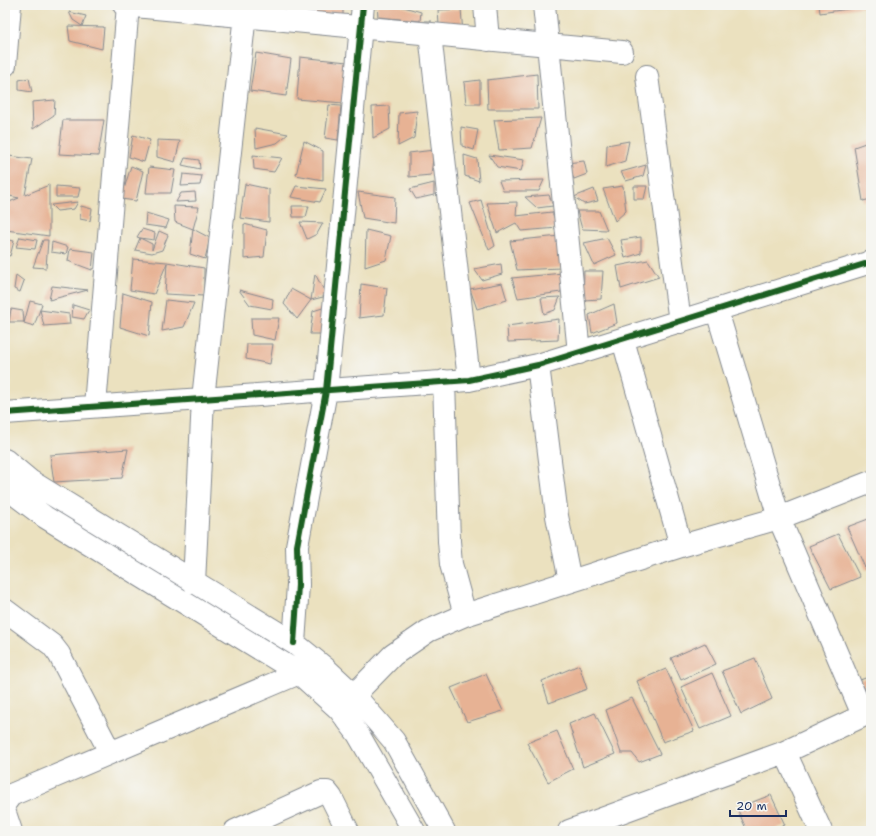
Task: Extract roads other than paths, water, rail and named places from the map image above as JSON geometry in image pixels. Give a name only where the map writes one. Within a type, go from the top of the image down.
[{"type":"street","points":[[5,65],[10,5]]},
{"type":"street","points":[[124,5],[246,11],[362,28],[622,52]]},
{"type":"street","points":[[95,406],[128,5]]},
{"type":"street","points":[[294,643],[298,585],[297,546],[326,390],[362,28],[363,5]]},
{"type":"street","points":[[485,5],[488,40]]},
{"type":"street","points":[[544,5],[579,353]]},
{"type":"street","points":[[194,583],[203,399],[246,11]]},
{"type":"street","points":[[430,34],[469,380]]},
{"type":"street","points":[[648,76],[680,322]]},
{"type":"street","points":[[5,413],[469,380],[538,365],[579,353],[871,262]]},
{"type":"street","points":[[569,831],[785,752],[867,714],[779,518],[717,311]]},
{"type":"street","points":[[623,340],[681,546]]},
{"type":"street","points":[[538,365],[557,516],[570,581]]},
{"type":"street","points":[[444,381],[451,564],[465,615]]},
{"type":"street","points":[[5,460],[30,481],[294,643],[325,668],[354,695],[394,742],[444,831]]},
{"type":"street","points":[[354,695],[393,655],[428,631],[465,615],[681,546],[779,518],[871,482]]},
{"type":"street","points":[[5,487],[45,517],[299,673],[339,710],[358,734],[414,831]]},
{"type":"street","points":[[5,610],[52,645],[59,654],[110,752]]},
{"type":"street","points":[[5,803],[11,795],[299,673]]},
{"type":"street","points":[[785,752],[821,831]]},
{"type":"street","points":[[235,831],[321,792],[327,792],[331,797],[348,831]]},
{"type":"street","points":[[5,813],[11,831]]}]
